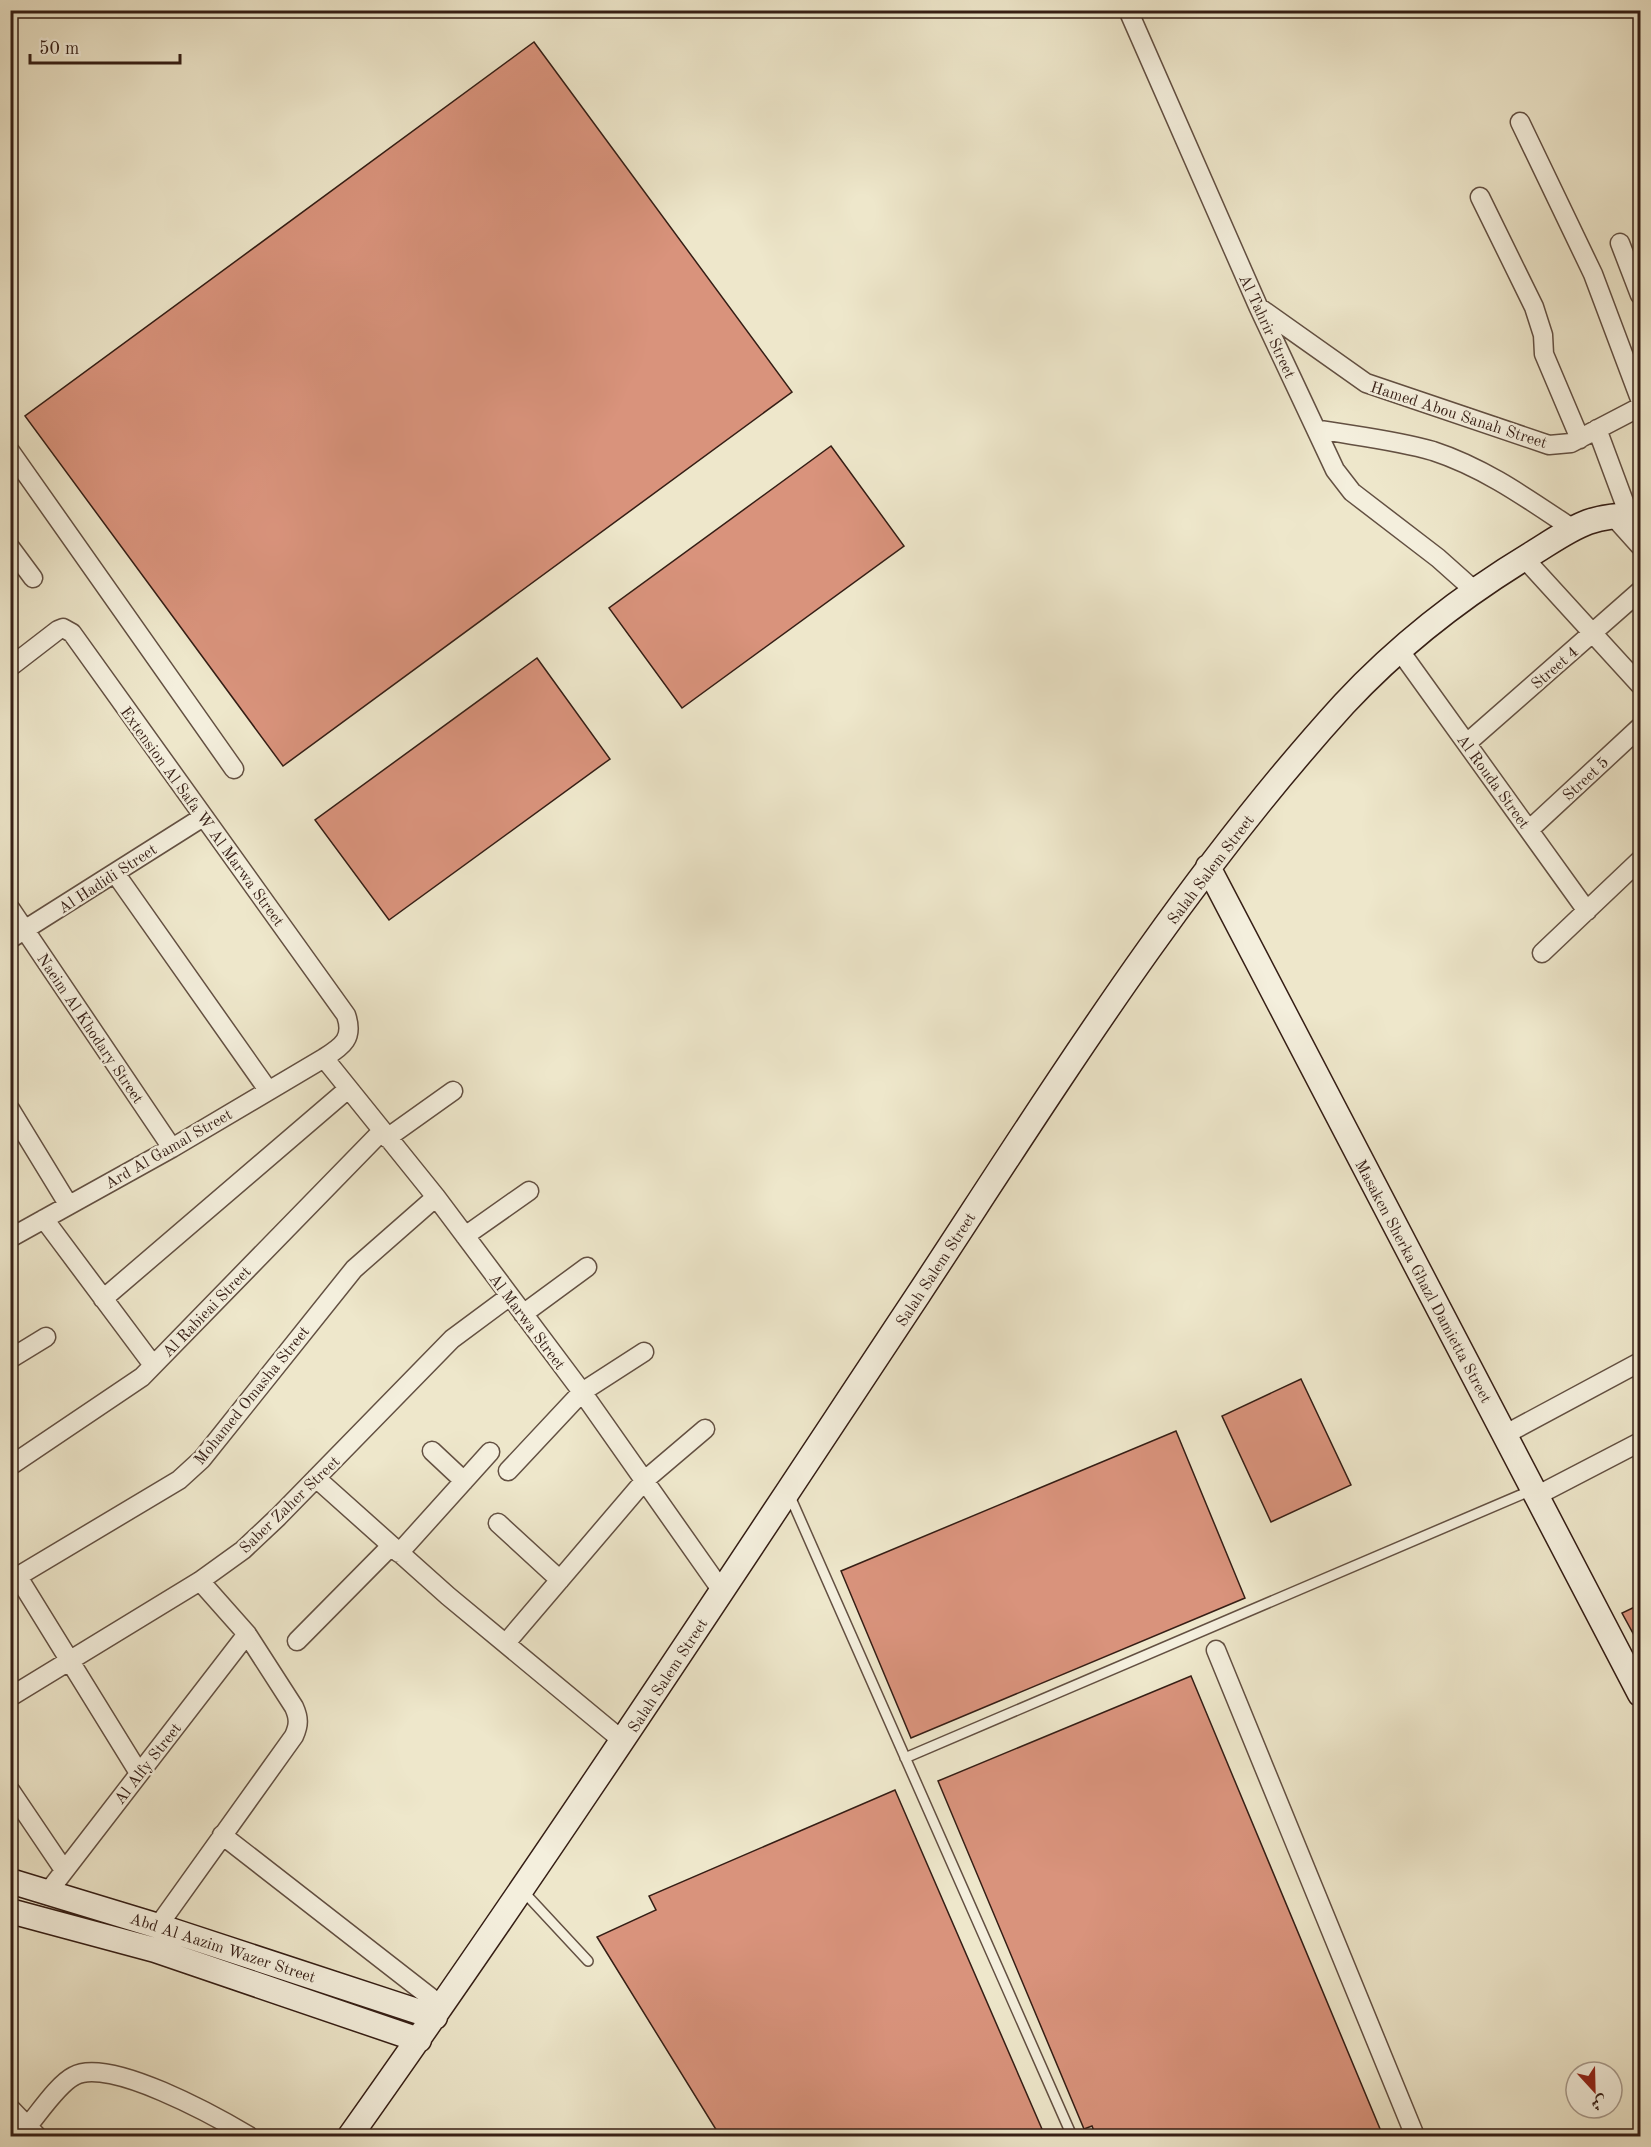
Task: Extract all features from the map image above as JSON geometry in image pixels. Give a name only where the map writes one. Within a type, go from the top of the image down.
[{"type":"street","name":"Al Tahrir Street","points":[[1128,10],[1258,306],[1335,470],[1352,492],[1438,558],[1475,591]]},
{"type":"street","points":[[1520,122],[1593,274],[1641,399]]},
{"type":"street","points":[[1480,197],[1534,307],[1543,335],[1544,354],[1580,439]]},
{"type":"street","points":[[1620,243],[1639,290]]},
{"type":"street","name":"Hamed Abou Sanah Street","points":[[1258,306],[1366,383],[1549,445],[1571,444],[1641,407]]},
{"type":"street","points":[[1316,429],[1432,451],[1473,467],[1512,488],[1573,529]]},
{"type":"street","points":[[1597,429],[1641,546]]},
{"type":"street","points":[[10,451],[234,769]]},
{"type":"street","name":"Salah Salem Street","points":[[360,2130],[623,1741],[1076,1056],[1208,867],[1346,703],[1400,651],[1475,591],[1573,529],[1592,520],[1631,518]]},
{"type":"street","points":[[10,547],[33,578]]},
{"type":"street","points":[[1524,558],[1641,685]]},
{"type":"street","name":"Street 4","points":[[1467,743],[1641,591]]},
{"type":"street","name":"Extension Al Safa W Al Marwa Street","points":[[10,668],[58,630],[68,629],[346,1015],[350,1027],[349,1038],[342,1047],[324,1058]]},
{"type":"street","name":"Al Rouda Street","points":[[1400,651],[1587,910]]},
{"type":"street","name":"Street 5","points":[[1529,830],[1641,727]]},
{"type":"street","name":"Al Hadidi Street","points":[[18,935],[203,817]]},
{"type":"street","points":[[1542,953],[1641,860]]},
{"type":"street","name":"Masaken Sherka Ghazl Damietta Street","points":[[1208,867],[1641,1694]]},
{"type":"street","points":[[115,873],[268,1090]]},
{"type":"street","name":"Naeim Al Khodary Street","points":[[10,908],[18,935],[172,1148]]},
{"type":"street","name":"Al Marwa Street","points":[[324,1058],[436,1197],[582,1392],[722,1591]]},
{"type":"street","name":"Ard Al Gamal Street","points":[[10,1238],[172,1148],[324,1058]]},
{"type":"street","points":[[103,1299],[348,1089]]},
{"type":"street","name":"Al Rabieai Street","points":[[10,1466],[127,1390],[384,1135],[453,1091]]},
{"type":"street","points":[[10,1109],[16,1129],[68,1204]]},
{"type":"street","points":[[465,1236],[528,1191]]},
{"type":"street","name":"Mohamed Omasha Street","points":[[14,1579],[179,1480],[202,1458],[354,1269],[436,1197]]},
{"type":"street","points":[[44,1219],[153,1365]]},
{"type":"street","points":[[523,1314],[587,1267]]},
{"type":"street","name":"Saber Zaher Street","points":[[10,1697],[200,1581],[243,1550],[452,1339],[510,1296]]},
{"type":"street","points":[[10,1359],[46,1337]]},
{"type":"street","points":[[508,1471],[582,1392],[644,1352]]},
{"type":"street","points":[[1506,1434],[1641,1362]]},
{"type":"street","points":[[506,1643],[645,1480],[705,1429]]},
{"type":"street","points":[[1536,1492],[1641,1442]]},
{"type":"street","points":[[432,1451],[464,1481]]},
{"type":"street","points":[[297,1641],[395,1550],[490,1452]]},
{"type":"street","points":[[316,1478],[395,1550],[623,1741]]},
{"type":"street","points":[[498,1523],[560,1580]]},
{"type":"street","points":[[14,1579],[70,1660],[139,1773]]},
{"type":"street","points":[[158,1926],[294,1736],[298,1727],[294,1707],[247,1634],[200,1581]]},
{"type":"street","name":"Al Alfy Street","points":[[48,1892],[247,1634]]},
{"type":"street","points":[[1216,1650],[1415,2136]]},
{"type":"street","points":[[10,1790],[64,1870]]},
{"type":"street","points":[[222,1835],[439,2012]]},
{"type":"street","name":"Abd Al Aazim Wazer Street","points":[[10,1881],[439,2012]]},
{"type":"street","name":"Abd Al Aazim Wazer Street","points":[[10,1911],[155,1950],[419,2040]]},
{"type":"street","points":[[10,2108],[32,2132],[73,2076],[89,2071],[114,2073],[158,2090],[249,2136]]},
{"type":"lane","points":[[788,1491],[1072,2136]]},
{"type":"lane","points":[[905,1758],[1536,1492]]},
{"type":"lane","points":[[522,1890],[588,1961]]},
{"type":"building","points":[[534,42],[792,392],[283,766],[25,416]]},
{"type":"building","points":[[831,446],[904,546],[682,708],[609,608]]},
{"type":"building","points":[[537,658],[610,759],[389,920],[315,820]]},
{"type":"building","points":[[1301,1379],[1351,1485],[1271,1522],[1222,1416]]},
{"type":"building","points":[[1176,1431],[1245,1598],[911,1738],[841,1571]]},
{"type":"building","points":[[1641,1604],[1641,1648],[1622,1613]]},
{"type":"building","points":[[1191,1676],[1383,2136],[1096,2136],[1092,2126],[1084,2129],[938,1781]]},
{"type":"building","points":[[895,1790],[1045,2136],[720,2136],[597,1937],[656,1910],[649,1896]]}]
